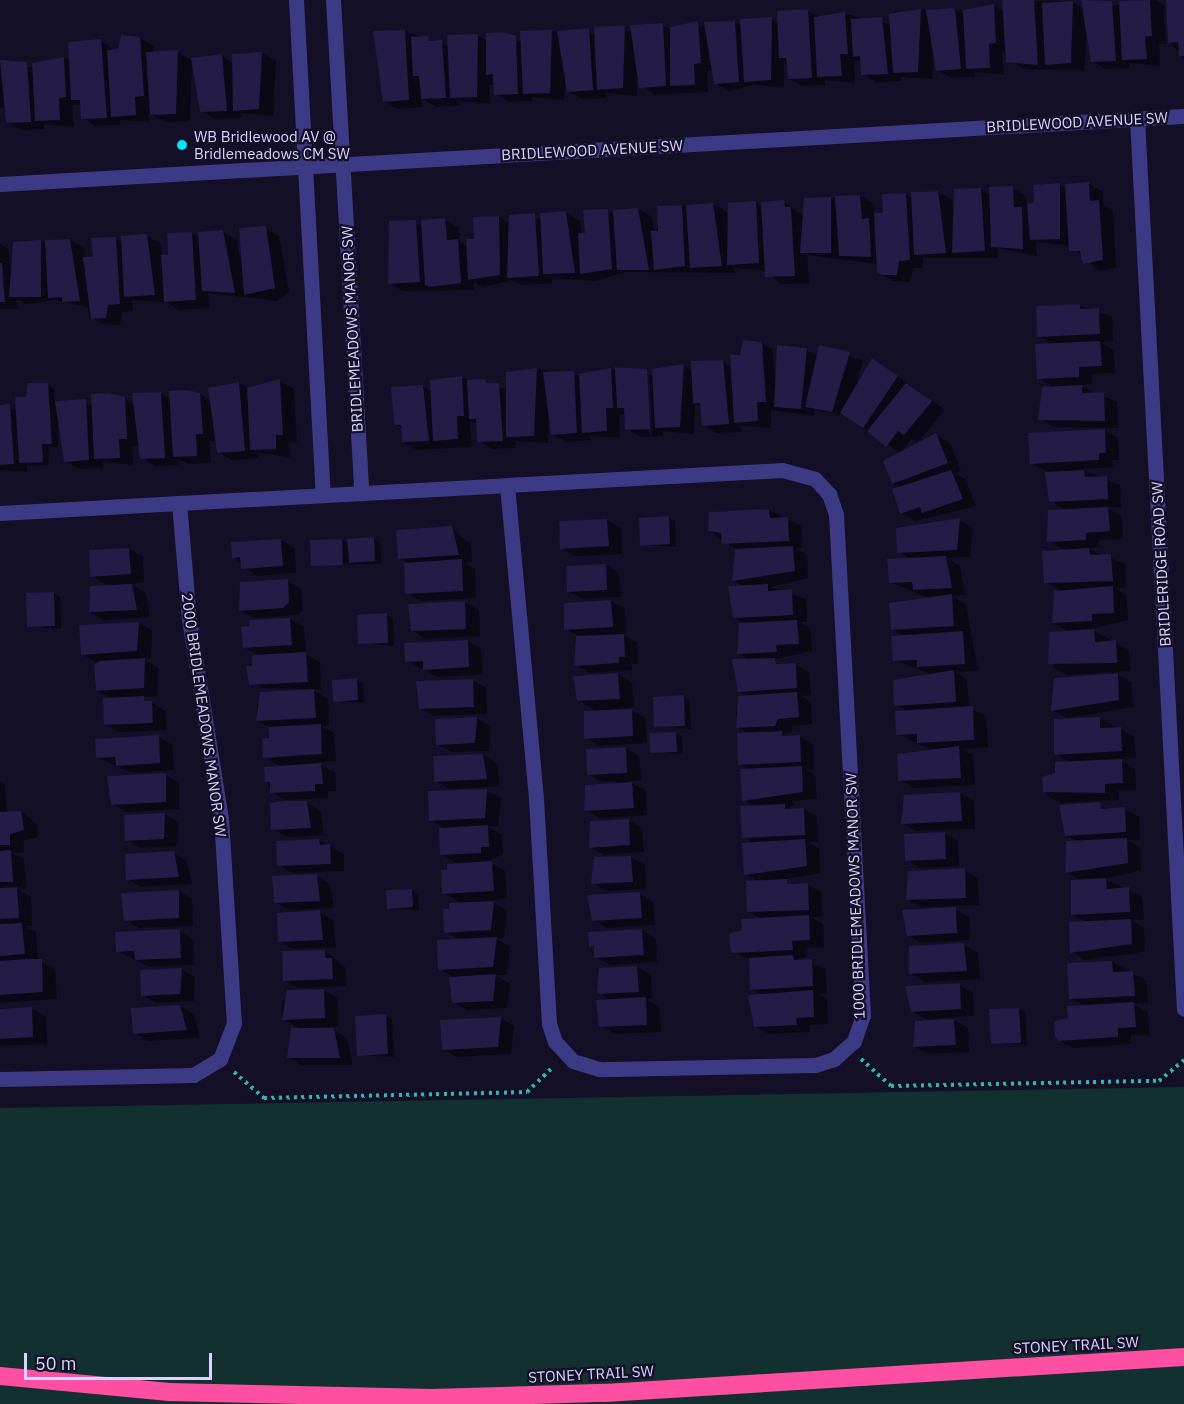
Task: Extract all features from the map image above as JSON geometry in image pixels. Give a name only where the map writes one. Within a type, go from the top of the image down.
[{"type":"highway","name":"STONEY TRAIL SW","points":[[0,1376],[169,1392],[432,1398],[1184,1357]]},
{"type":"street","points":[[296,0],[323,495]]},
{"type":"street","name":"BRIDLEMEADOWS MANOR SW","points":[[333,0],[343,164],[354,494]]},
{"type":"street","name":"BRIDLEWOOD AVENUE SW","points":[[0,184],[1184,116]]},
{"type":"street","name":"BRIDLERIDGE ROAD SW","points":[[1137,119],[1184,1009]]},
{"type":"street","name":"1000 BRIDLEMEADOWS MANOR SW","points":[[354,494],[782,470],[805,473],[829,494],[836,514],[863,1015],[849,1048]]},
{"type":"street","points":[[507,485],[536,798],[549,1024],[565,1055],[598,1069],[803,1065],[825,1063],[849,1048]]},
{"type":"street","points":[[0,513],[354,494]]},
{"type":"street","name":"2000 BRIDLEMEADOWS MANOR SW","points":[[179,503],[189,619],[224,848],[234,1023],[220,1059]]},
{"type":"street","points":[[0,1079],[183,1076],[220,1059]]},
{"type":"path","points":[[849,1048],[891,1086],[1159,1081],[1184,1060]]},
{"type":"path","points":[[220,1059],[264,1098],[527,1092],[565,1055]]},
{"type":"green space","points":[[1184,1087],[1184,1404],[0,1404],[0,1108]]},
{"type":"building","points":[[1002,0],[1034,0],[1038,65],[1006,62]]},
{"type":"building","points":[[1081,0],[1112,1],[1116,61],[1091,62]]},
{"type":"building","points":[[1150,0],[1152,36],[1145,37],[1147,59],[1122,60],[1119,1]]},
{"type":"building","points":[[1166,0],[1184,0],[1184,56],[1179,56],[1178,42],[1168,43]]},
{"type":"building","points":[[1073,1],[1071,63],[1045,65],[1042,3]]},
{"type":"building","points":[[994,4],[996,43],[989,44],[990,68],[966,69],[963,10]]},
{"type":"building","points":[[955,8],[961,69],[936,71],[926,10]]},
{"type":"building","points":[[808,9],[812,78],[788,79],[786,58],[779,58],[777,11]]},
{"type":"building","points":[[921,9],[918,72],[893,73],[889,14]]},
{"type":"building","points":[[845,12],[848,54],[840,54],[842,76],[817,77],[814,17]]},
{"type":"building","points":[[772,17],[771,80],[744,82],[740,19]]},
{"type":"building","points":[[882,17],[888,74],[861,75],[860,56],[853,57],[851,19]]},
{"type":"building","points":[[698,21],[701,63],[694,64],[695,85],[670,86],[670,27]]},
{"type":"building","points":[[735,21],[739,82],[714,84],[704,22]]},
{"type":"building","points":[[663,23],[666,86],[639,88],[630,25]]},
{"type":"building","points":[[625,25],[623,88],[597,90],[594,27]]},
{"type":"building","points":[[589,28],[593,90],[567,92],[557,31]]},
{"type":"building","points":[[405,30],[409,100],[383,102],[373,31]]},
{"type":"building","points":[[552,30],[550,93],[523,94],[520,31]]},
{"type":"building","points":[[503,32],[516,36],[518,94],[494,95],[493,74],[486,75],[486,33]]},
{"type":"building","points":[[478,34],[477,97],[450,98],[447,35]]},
{"type":"building","points":[[121,35],[140,37],[144,96],[135,97],[136,115],[111,117],[107,50],[118,49]]},
{"type":"building","points":[[428,36],[429,41],[442,40],[446,98],[421,99],[419,76],[413,76],[411,37]]},
{"type":"building","points":[[101,39],[107,118],[81,119],[80,100],[71,100],[68,42]]},
{"type":"building","points":[[178,50],[176,114],[150,115],[146,52]]},
{"type":"building","points":[[262,52],[259,109],[233,111],[232,54]]},
{"type":"building","points":[[222,54],[227,111],[200,112],[191,58]]},
{"type":"building","points":[[64,57],[66,97],[59,98],[60,120],[35,121],[32,63]]},
{"type":"building","points":[[0,60],[27,62],[31,122],[6,123]]},
{"type":"building","points":[[1089,182],[1090,201],[1099,200],[1103,260],[1083,264],[1080,251],[1069,251],[1065,184]]},
{"type":"building","points":[[1060,183],[1060,239],[1030,240],[1027,204],[1034,203],[1033,185]]},
{"type":"building","points":[[1013,186],[1014,207],[1022,207],[1023,249],[991,247],[989,187]]},
{"type":"building","points":[[981,188],[985,251],[952,253],[954,189]]},
{"type":"building","points":[[938,191],[946,253],[914,255],[911,192]]},
{"type":"building","points":[[906,193],[910,260],[899,261],[897,275],[882,275],[877,273],[874,213],[883,213],[882,194]]},
{"type":"building","points":[[860,195],[862,219],[869,218],[871,257],[839,256],[835,196]]},
{"type":"building","points":[[831,197],[831,253],[800,253],[804,198]]},
{"type":"building","points":[[784,200],[785,207],[791,207],[795,276],[765,277],[761,202]]},
{"type":"building","points":[[756,201],[759,263],[727,265],[728,203]]},
{"type":"building","points":[[713,203],[722,266],[690,268],[686,205]]},
{"type":"building","points":[[682,205],[685,266],[654,270],[651,231],[658,231],[657,206]]},
{"type":"building","points":[[638,208],[649,270],[617,270],[613,210]]},
{"type":"building","points":[[608,209],[612,269],[580,274],[578,233],[585,233],[583,210]]},
{"type":"building","points":[[566,211],[575,273],[543,274],[540,213]]},
{"type":"building","points":[[535,213],[539,276],[507,278],[509,215]]},
{"type":"building","points":[[499,216],[500,275],[468,280],[466,239],[474,239],[473,217]]},
{"type":"building","points":[[445,218],[447,240],[458,239],[461,283],[430,287],[425,285],[421,220]]},
{"type":"building","points":[[416,220],[420,282],[388,284],[389,221]]},
{"type":"building","points":[[266,226],[275,288],[244,295],[239,228]]},
{"type":"building","points":[[223,230],[235,293],[202,291],[198,232]]},
{"type":"building","points":[[192,232],[196,300],[164,302],[161,255],[168,255],[167,233]]},
{"type":"building","points":[[147,234],[155,295],[124,297],[121,236]]},
{"type":"building","points":[[116,237],[120,304],[108,305],[106,318],[91,319],[83,257],[93,257],[91,238]]},
{"type":"building","points":[[70,239],[80,301],[62,302],[62,297],[48,298],[45,240]]},
{"type":"building","points":[[41,240],[41,297],[9,297],[13,242]]},
{"type":"building","points":[[0,263],[2,263],[5,302],[0,302]]},
{"type":"building","points":[[1080,304],[1080,309],[1099,308],[1100,334],[1037,337],[1036,306]]},
{"type":"building","points":[[743,340],[762,342],[766,402],[757,402],[758,421],[734,423],[730,355],[740,355]]},
{"type":"building","points":[[1100,341],[1102,366],[1079,367],[1079,377],[1037,379],[1035,344]]},
{"type":"building","points":[[777,345],[807,348],[801,409],[774,407]]},
{"type":"building","points":[[819,345],[850,352],[832,412],[805,407]]},
{"type":"building","points":[[872,358],[898,376],[863,428],[840,413]]},
{"type":"building","points":[[723,360],[729,424],[702,426],[700,403],[693,403],[691,361]]},
{"type":"building","points":[[684,364],[680,427],[655,428],[652,369]]},
{"type":"building","points":[[615,367],[647,369],[650,429],[625,430],[624,408],[617,408]]},
{"type":"building","points":[[537,368],[534,436],[506,437],[506,372]]},
{"type":"building","points":[[611,368],[613,408],[606,408],[607,431],[582,433],[579,374]]},
{"type":"building","points":[[574,371],[577,433],[551,435],[543,372]]},
{"type":"building","points":[[462,376],[464,416],[457,416],[458,439],[433,441],[430,380]]},
{"type":"building","points":[[280,379],[283,435],[276,435],[276,449],[250,450],[247,388]]},
{"type":"building","points":[[485,379],[486,383],[499,383],[503,441],[477,442],[476,419],[469,419],[467,380]]},
{"type":"building","points":[[239,382],[245,451],[217,453],[208,388]]},
{"type":"building","points":[[28,383],[48,383],[52,444],[42,444],[43,462],[19,463],[15,397],[26,397]]},
{"type":"building","points":[[906,383],[932,401],[904,435],[898,431],[886,447],[867,431]]},
{"type":"building","points":[[423,385],[429,441],[402,442],[401,425],[394,425],[391,387]]},
{"type":"building","points":[[1082,385],[1082,393],[1104,392],[1105,421],[1038,420],[1042,387]]},
{"type":"building","points":[[187,390],[200,393],[203,434],[196,434],[197,456],[173,457],[169,391]]},
{"type":"building","points":[[161,392],[165,458],[140,459],[132,393]]},
{"type":"building","points":[[109,393],[125,397],[127,439],[119,439],[120,458],[94,459],[91,394]]},
{"type":"building","points":[[86,399],[89,460],[64,462],[55,401]]},
{"type":"building","points":[[10,404],[14,464],[0,465],[0,405]]},
{"type":"building","points":[[1105,429],[1106,453],[1099,453],[1099,460],[1030,464],[1028,433]]},
{"type":"building","points":[[936,433],[948,463],[892,484],[883,461]]},
{"type":"building","points":[[951,470],[963,499],[922,513],[920,507],[900,514],[892,489]]},
{"type":"building","points":[[1084,470],[1085,477],[1107,476],[1108,499],[1049,502],[1045,472]]},
{"type":"building","points":[[1108,507],[1110,531],[1086,533],[1086,540],[1047,542],[1048,510]]},
{"type":"building","points":[[769,509],[770,518],[788,517],[789,541],[722,544],[721,533],[708,531],[709,512]]},
{"type":"building","points":[[669,516],[670,544],[640,546],[639,518]]},
{"type":"building","points":[[960,518],[957,550],[897,553],[896,528]]},
{"type":"building","points":[[607,519],[609,546],[560,549],[559,521]]},
{"type":"building","points":[[452,526],[459,555],[398,559],[396,530]]},
{"type":"building","points":[[374,537],[375,561],[349,563],[347,539]]},
{"type":"building","points":[[281,539],[283,566],[241,569],[240,557],[232,558],[231,542]]},
{"type":"building","points":[[342,539],[343,565],[311,566],[310,540]]},
{"type":"building","points":[[793,546],[795,571],[732,581],[735,549]]},
{"type":"building","points":[[129,548],[131,574],[90,577],[89,550]]},
{"type":"building","points":[[1089,548],[1090,555],[1111,554],[1113,581],[1044,583],[1042,551]]},
{"type":"building","points":[[946,556],[952,588],[913,590],[912,582],[889,583],[887,559]]},
{"type":"building","points":[[462,559],[463,591],[405,594],[404,563]]},
{"type":"building","points":[[606,564],[607,590],[567,592],[566,566]]},
{"type":"building","points":[[288,579],[289,602],[283,608],[239,611],[240,582]]},
{"type":"building","points":[[132,584],[137,610],[89,612],[90,586]]},
{"type":"building","points":[[768,584],[768,591],[792,589],[793,615],[733,618],[728,586]]},
{"type":"building","points":[[1113,586],[1114,613],[1092,614],[1092,621],[1052,623],[1054,591]]},
{"type":"building","points":[[54,592],[55,626],[27,627],[26,593]]},
{"type":"building","points":[[952,594],[954,626],[891,630],[889,603]]},
{"type":"building","points":[[611,600],[613,627],[564,630],[564,603]]},
{"type":"building","points":[[465,601],[466,629],[411,631],[408,604]]},
{"type":"building","points":[[387,613],[388,643],[358,644],[357,615]]},
{"type":"building","points":[[290,618],[292,645],[243,648],[241,627],[250,626],[249,620]]},
{"type":"building","points":[[797,620],[799,644],[776,645],[777,652],[737,654],[739,623]]},
{"type":"building","points":[[139,622],[137,651],[81,655],[79,625]]},
{"type":"building","points":[[1094,629],[1095,642],[1116,640],[1117,663],[1048,664],[1049,632]]},
{"type":"building","points":[[963,631],[965,664],[917,667],[917,660],[893,661],[891,636]]},
{"type":"building","points":[[624,634],[625,657],[619,657],[619,663],[574,666],[576,636]]},
{"type":"building","points":[[468,640],[469,667],[423,670],[423,661],[405,662],[404,643]]},
{"type":"building","points":[[306,652],[308,682],[249,685],[246,666],[252,666],[252,655]]},
{"type":"building","points":[[145,658],[144,688],[96,691],[94,665],[100,661]]},
{"type":"building","points":[[775,658],[776,664],[796,663],[797,688],[738,692],[732,659]]},
{"type":"building","points":[[954,670],[956,702],[894,706],[893,680]]},
{"type":"building","points":[[618,673],[620,699],[577,701],[573,676]]},
{"type":"building","points":[[1118,673],[1119,700],[1051,711],[1054,678]]},
{"type":"building","points":[[357,678],[358,700],[333,702],[332,680]]},
{"type":"building","points":[[473,679],[474,707],[419,709],[416,681]]},
{"type":"building","points":[[314,689],[316,718],[256,721],[260,692]]},
{"type":"building","points":[[797,692],[799,717],[778,719],[775,726],[736,728],[738,696]]},
{"type":"building","points":[[684,695],[685,726],[654,727],[653,697]]},
{"type":"building","points":[[144,696],[144,701],[152,701],[153,723],[104,725],[103,698]]},
{"type":"building","points":[[973,706],[974,740],[917,743],[917,734],[896,735],[895,711]]},
{"type":"building","points":[[632,709],[633,736],[584,739],[584,711]]},
{"type":"building","points":[[477,717],[475,743],[436,745],[435,719]]},
{"type":"building","points":[[1100,717],[1100,728],[1121,727],[1122,751],[1054,755],[1054,719]]},
{"type":"building","points":[[321,724],[322,754],[263,758],[262,739],[269,738],[268,727]]},
{"type":"building","points":[[782,731],[782,736],[800,735],[801,762],[738,765],[737,733]]},
{"type":"building","points":[[676,732],[677,752],[650,753],[649,733]]},
{"type":"building","points":[[159,735],[160,763],[116,766],[115,757],[96,758],[95,739]]},
{"type":"building","points":[[959,746],[961,778],[898,781],[897,754]]},
{"type":"building","points":[[626,747],[627,773],[587,775],[586,749]]},
{"type":"building","points":[[483,754],[487,779],[434,782],[433,756]]},
{"type":"building","points":[[1122,759],[1123,783],[1105,784],[1105,793],[1043,792],[1042,777],[1055,773],[1055,762]]},
{"type":"building","points":[[321,763],[323,784],[315,784],[315,791],[270,793],[270,782],[265,782],[264,767]]},
{"type":"building","points":[[802,766],[803,792],[742,801],[740,769]]},
{"type":"building","points":[[166,773],[166,802],[111,805],[107,776]]},
{"type":"building","points":[[632,782],[634,808],[584,811],[585,785]]},
{"type":"building","points":[[487,789],[485,818],[429,821],[428,791]]},
{"type":"building","points":[[960,792],[962,821],[901,824],[904,795]]},
{"type":"building","points":[[307,801],[311,828],[271,830],[270,803]]},
{"type":"building","points":[[1100,802],[1101,809],[1125,807],[1126,832],[1065,836],[1059,805]]},
{"type":"building","points":[[785,804],[785,809],[804,808],[805,835],[742,838],[740,806]]},
{"type":"building","points":[[21,811],[24,830],[10,834],[10,845],[0,845],[0,812]]},
{"type":"building","points":[[165,813],[164,839],[125,841],[124,815]]},
{"type":"building","points":[[629,819],[630,845],[589,848],[590,821]]},
{"type":"building","points":[[488,825],[489,847],[481,847],[481,853],[440,855],[439,828]]},
{"type":"building","points":[[945,832],[946,859],[905,861],[904,834]]},
{"type":"building","points":[[1127,838],[1128,863],[1065,873],[1066,841]]},
{"type":"building","points":[[319,839],[320,845],[330,844],[331,864],[277,866],[276,841]]},
{"type":"building","points":[[805,839],[807,866],[744,875],[742,843]]},
{"type":"building","points":[[11,850],[13,882],[0,882],[0,851]]},
{"type":"building","points":[[174,851],[179,877],[126,880],[125,854]]},
{"type":"building","points":[[631,856],[633,882],[591,884],[594,857]]},
{"type":"building","points":[[492,861],[494,891],[442,894],[441,870],[447,870],[447,864]]},
{"type":"building","points":[[965,868],[966,898],[906,900],[908,871]]},
{"type":"building","points":[[317,874],[320,901],[274,903],[272,876]]},
{"type":"building","points":[[1106,878],[1107,889],[1129,887],[1130,912],[1071,915],[1071,880]]},
{"type":"building","points":[[787,879],[787,884],[808,883],[809,910],[747,912],[746,881]]},
{"type":"building","points":[[17,887],[19,918],[0,919],[0,888]]},
{"type":"building","points":[[412,889],[413,907],[387,909],[386,890]]},
{"type":"building","points":[[179,890],[179,918],[124,921],[121,893]]},
{"type":"building","points":[[640,892],[642,918],[592,921],[587,895]]},
{"type":"building","points":[[494,901],[491,930],[444,933],[443,909],[449,909],[449,903]]},
{"type":"building","points":[[956,907],[957,933],[907,936],[902,910]]},
{"type":"building","points":[[320,910],[323,940],[278,942],[277,913]]},
{"type":"building","points":[[809,915],[810,940],[792,941],[793,950],[732,953],[730,949],[729,934],[742,930],[741,919]]},
{"type":"building","points":[[1131,919],[1132,944],[1070,953],[1069,922]]},
{"type":"building","points":[[22,923],[25,954],[0,956],[0,924]]},
{"type":"building","points":[[180,929],[181,958],[135,960],[134,951],[116,952],[115,932]]},
{"type":"building","points":[[642,929],[644,955],[594,958],[594,946],[589,947],[588,932]]},
{"type":"building","points":[[497,937],[493,967],[438,970],[437,940]]},
{"type":"building","points":[[964,943],[967,971],[909,974],[909,946]]},
{"type":"building","points":[[325,950],[325,958],[332,958],[333,979],[283,981],[282,951]]},
{"type":"building","points":[[793,955],[794,960],[812,959],[813,986],[750,990],[749,958]]},
{"type":"building","points":[[42,959],[43,992],[0,995],[0,961]]},
{"type":"building","points":[[1112,961],[1113,972],[1133,971],[1135,996],[1069,999],[1067,963]]},
{"type":"building","points":[[637,966],[639,992],[597,994],[599,968]]},
{"type":"building","points":[[182,968],[180,994],[141,996],[140,970]]},
{"type":"building","points":[[496,974],[493,1001],[452,1003],[449,977]]},
{"type":"building","points":[[960,983],[961,1009],[911,1012],[905,986]]},
{"type":"building","points":[[324,989],[325,1018],[282,1020],[287,990]]},
{"type":"building","points":[[813,990],[814,1017],[796,1018],[797,1025],[754,1027],[748,995]]},
{"type":"building","points":[[646,997],[647,1025],[599,1027],[596,1000]]},
{"type":"building","points":[[1134,1002],[1136,1027],[1118,1028],[1118,1037],[1058,1041],[1055,1036],[1054,1021],[1068,1018],[1067,1006]]},
{"type":"building","points":[[180,1005],[187,1030],[133,1034],[131,1008]]},
{"type":"building","points":[[32,1007],[33,1037],[0,1039],[0,1009]]},
{"type":"building","points":[[1019,1008],[1021,1043],[991,1044],[989,1009]]},
{"type":"building","points":[[386,1014],[388,1054],[357,1056],[355,1016]]},
{"type":"building","points":[[501,1017],[498,1047],[442,1050],[440,1020]]},
{"type":"building","points":[[954,1019],[956,1045],[913,1047],[915,1021]]},
{"type":"building","points":[[291,1028],[334,1028],[340,1058],[287,1058]]},
{"type":"place","name":"WB Bridlewood AV @ Bridlemeadows CM SW","points":[[182,145]]}]
